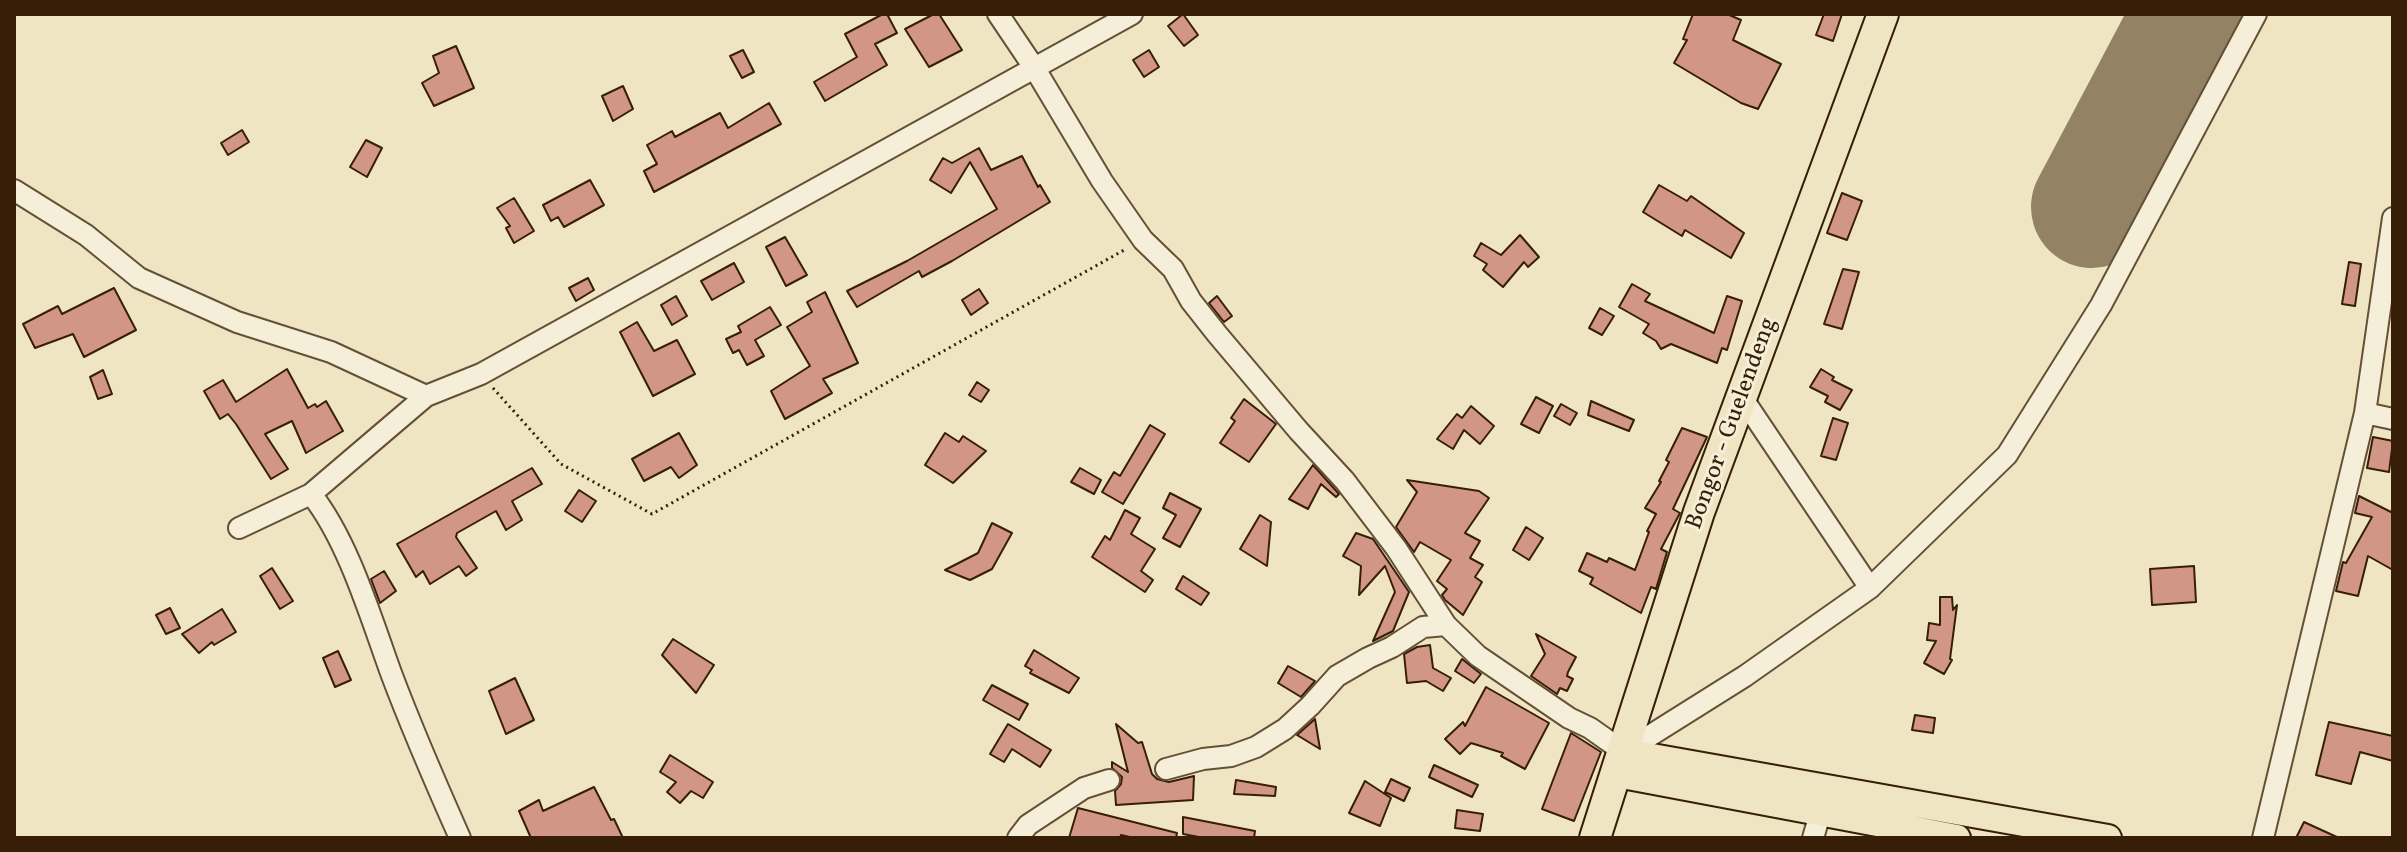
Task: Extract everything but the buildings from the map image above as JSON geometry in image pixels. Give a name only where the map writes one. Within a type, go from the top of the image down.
[{"type":"highway","name":"Bongor - Guelendeng","points":[[1595,838],[1699,512],[1883,14]]},
{"type":"main road","points":[[1620,763],[1816,826],[1957,838]]},
{"type":"main road","points":[[1620,763],[2108,838]]},
{"type":"street","points":[[998,14],[1102,181],[1143,240],[1173,269],[1191,301],[1217,334],[1354,492],[1396,548],[1446,625],[1478,656],[1569,718],[1590,728],[1620,763],[1870,588],[2007,455],[2101,305],[2256,14]]},
{"type":"street","points":[[239,528],[311,494],[426,396],[481,374],[1132,14]]},
{"type":"street","points":[[14,190],[86,235],[139,278],[250,327],[331,352],[426,396]]},
{"type":"street","points":[[2263,838],[2365,413],[2393,218]]},
{"type":"street","points":[[1743,399],[1870,588]]},
{"type":"street","points":[[2365,413],[2393,419]]},
{"type":"street","points":[[311,494],[324,510],[344,555],[421,750],[460,838]]},
{"type":"street","points":[[1166,769],[1203,759],[1231,756],[1256,747],[1293,721],[1337,676],[1423,627],[1446,625]]},
{"type":"street","points":[[1018,838],[1028,825],[1084,788],[1109,780]]},
{"type":"path","points":[[481,374],[561,464],[652,514],[1143,240]]},
{"type":"runway","points":[[2092,207],[2194,14]]}]
